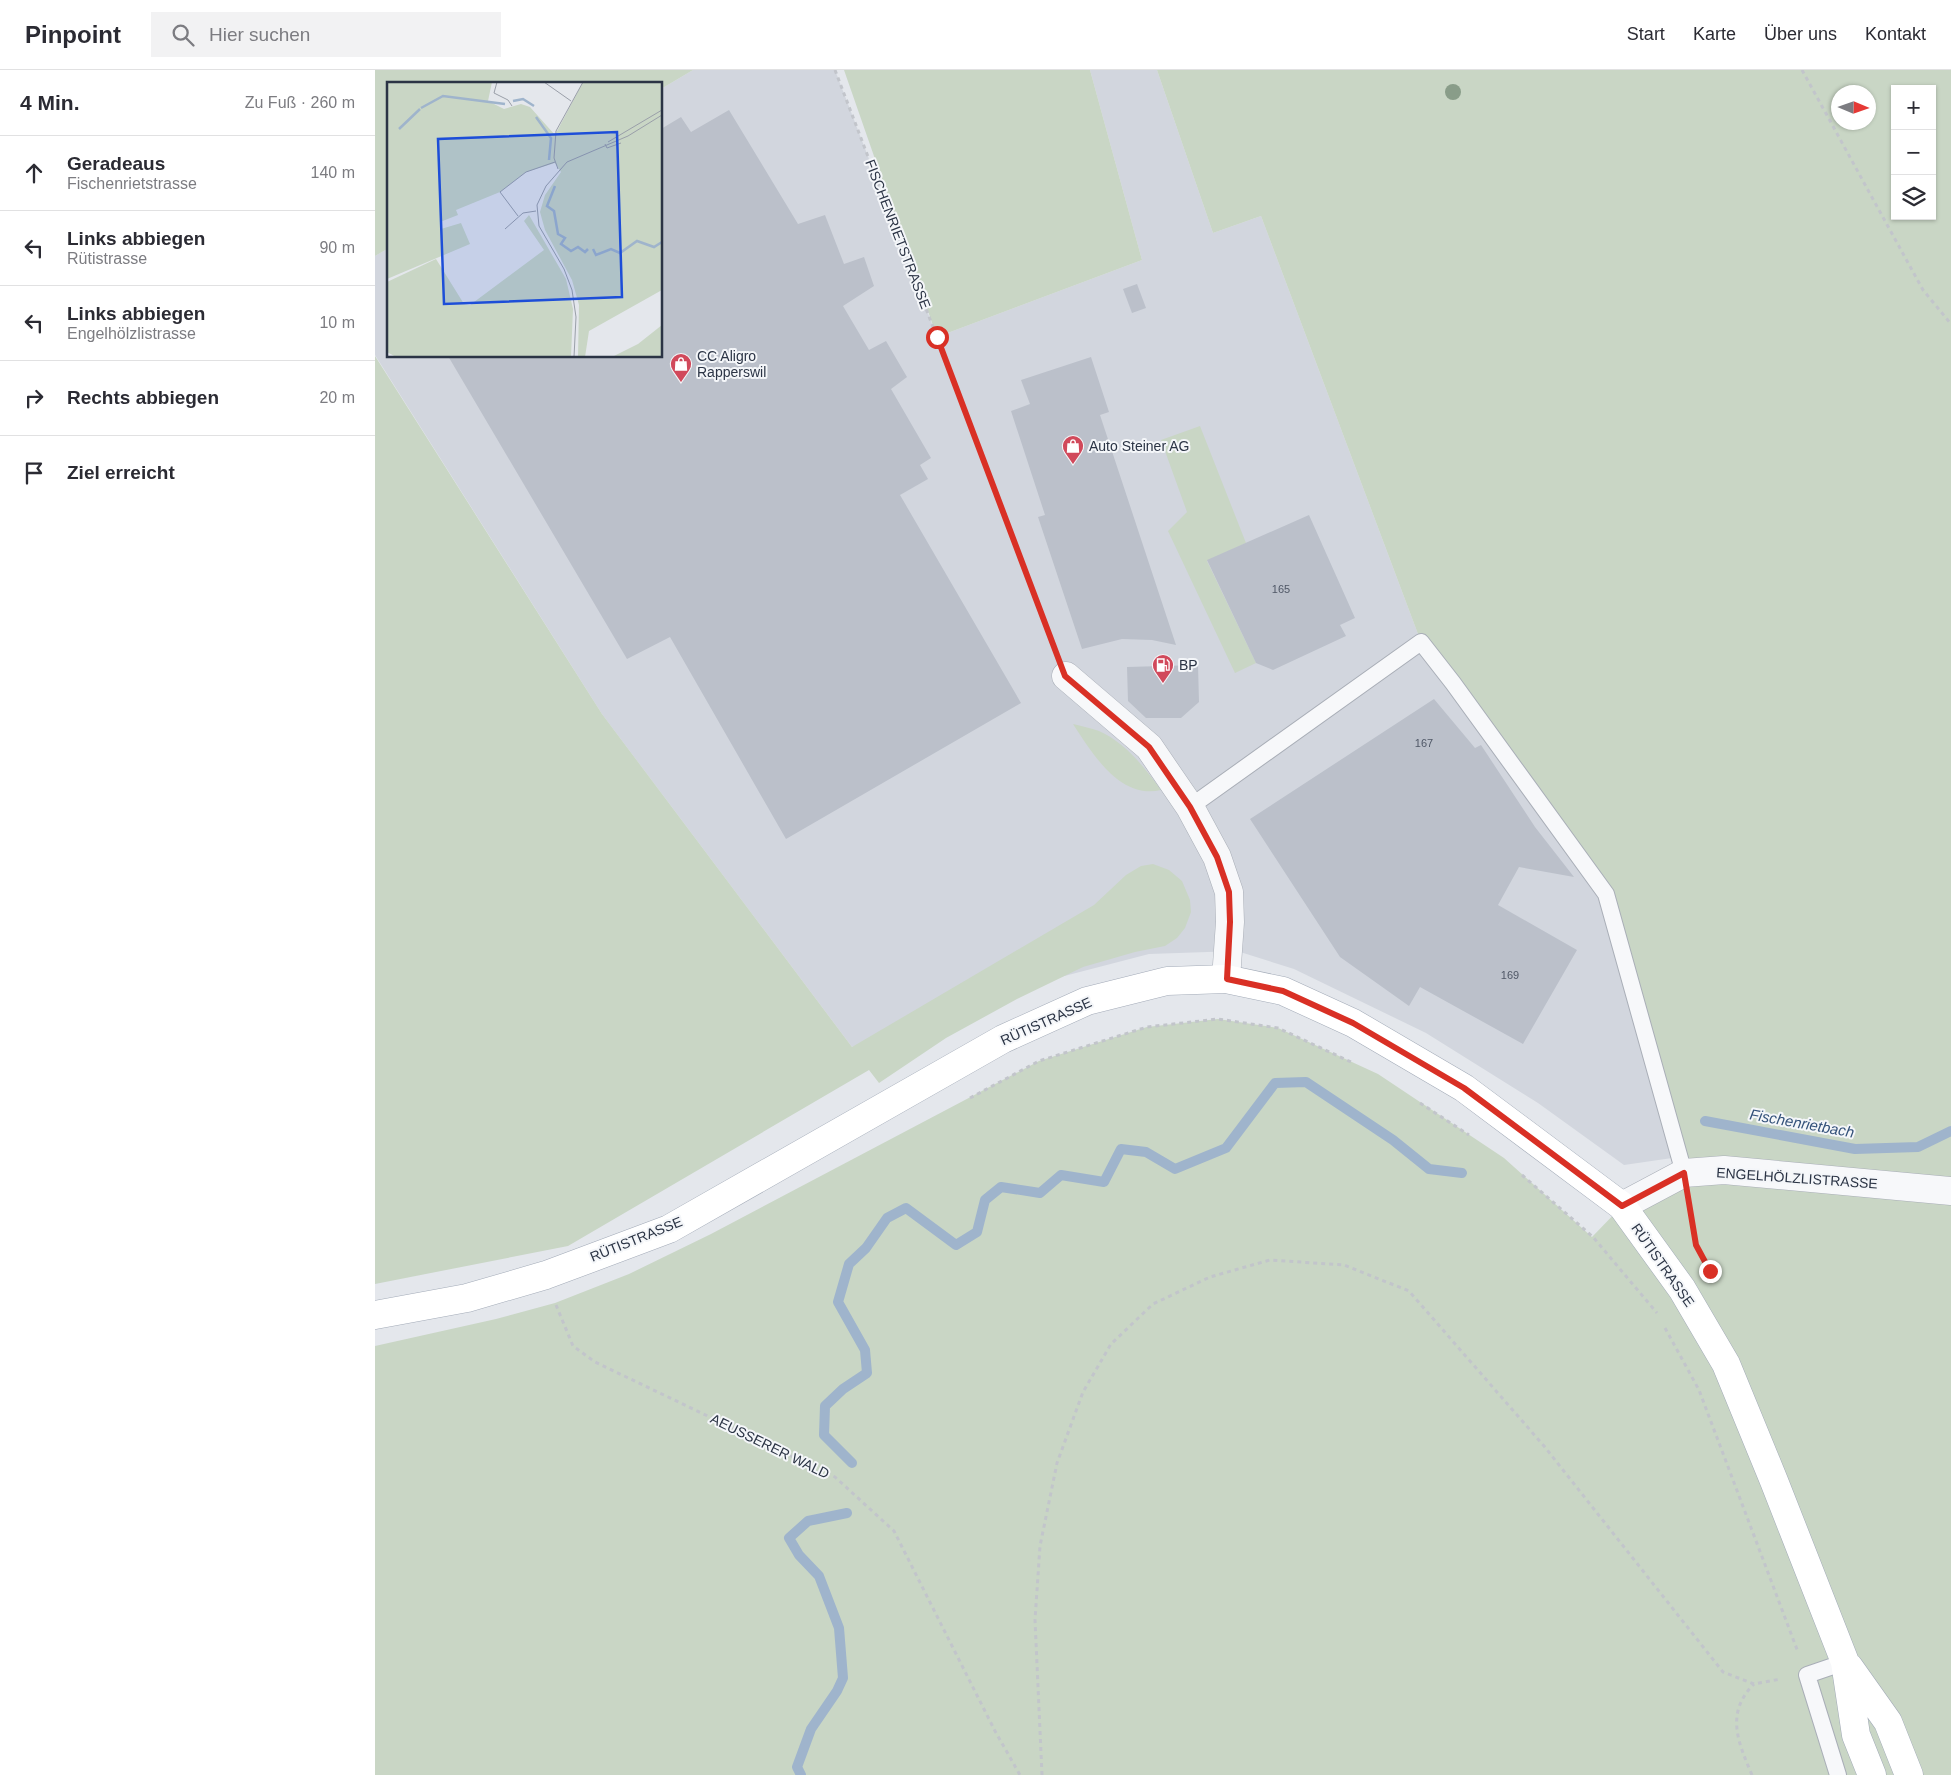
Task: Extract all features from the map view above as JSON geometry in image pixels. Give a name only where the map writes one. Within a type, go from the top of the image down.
[{"type":"main road","name":"RÜTISTRASSE","points":[[375,1315],[467,1298],[546,1275],[669,1229],[1003,1039],[1087,1001],[1167,981],[1227,979],[1283,991],[1353,1023],[1464,1088],[1622,1206],[1682,1289],[1726,1364],[1845,1662],[1856,1735],[1872,1775]]},
{"type":"main road","name":"RÜTISTRASSE","points":[[1845,1662],[1888,1722],[1909,1775]]},
{"type":"street","points":[[1065,676],[1149,747],[1190,807],[1217,857],[1229,892],[1230,922],[1227,979]]},
{"type":"street","name":"ENGELHÖLZLISTRASSE","points":[[1622,1206],[1684,1173],[1725,1170],[1951,1191]]},
{"type":"lane","points":[[1190,807],[1421,642],[1453,683],[1606,894],[1684,1173]]},
{"type":"lane","points":[[1838,1775],[1807,1675],[1845,1662]]},
{"type":"path","name":"FISCHENRIETSTRASSE","points":[[835,70],[1065,676]]},
{"type":"path","points":[[1802,70],[1923,290],[1951,324]]},
{"type":"path","points":[[961,1102],[1039,1061],[1147,1027],[1218,1019],[1278,1028],[1353,1063]]},
{"type":"path","points":[[1417,1100],[1473,1137]]},
{"type":"path","points":[[1043,1775],[1035,1620],[1040,1546],[1057,1463],[1083,1392],[1111,1344],[1153,1304],[1210,1277],[1270,1260],[1344,1265],[1409,1291],[1544,1446],[1723,1672],[1754,1684],[1807,1675],[1699,1390],[1656,1312],[1593,1237],[1519,1172]]},
{"type":"path","points":[[1684,1173],[1696,1245],[1710,1271]]},
{"type":"path","name":"AEUSSERER WALD","points":[[555,1303],[573,1346],[595,1362],[835,1477],[894,1531],[995,1732],[1020,1775]]},
{"type":"path","points":[[1752,1775],[1742,1751],[1737,1732],[1736,1715],[1742,1698],[1754,1684]]},
{"type":"shaded area","points":[[693,70],[835,70],[937,337],[1142,260],[1090,70],[1157,70],[1213,233],[1261,216],[1421,642],[1606,894],[1679,1157],[1624,1165],[1538,1103],[1426,1033],[1294,969],[1237,951],[1149,954],[1049,980],[852,1047],[602,714],[375,355],[375,256],[387,249],[387,358],[663,358],[663,88]]},
{"type":"green space","points":[[375,70],[693,70],[663,88],[663,82],[387,82],[387,249],[375,256]]},
{"type":"green space","points":[[844,70],[1090,70],[1142,260],[937,337]]},
{"type":"green space","points":[[1157,70],[1951,70],[1951,1775],[375,1775],[375,1346],[496,1319],[555,1303],[629,1274],[711,1234],[1039,1061],[1147,1027],[1218,1019],[1278,1028],[1378,1074],[1504,1158],[1592,1237],[1622,1206],[1684,1173],[1606,894],[1421,642],[1261,216],[1213,233]]},
{"type":"green space","points":[[375,356],[602,714],[852,1047],[1094,905],[1126,875],[1141,866],[1153,864],[1169,870],[1182,881],[1190,900],[1191,912],[1185,928],[1177,938],[1165,946],[1135,952],[1083,967],[1017,999],[946,1038],[879,1083],[869,1070],[568,1246],[375,1284]]},
{"type":"green space","points":[[1200,426],[1246,543],[1207,561],[1256,663],[1235,673],[1168,531],[1187,512],[1161,440]]},
{"type":"green space","points":[[1073,724],[1099,731],[1118,742],[1141,765],[1161,790],[1146,791],[1133,788],[1120,781],[1098,760]]},
{"type":"building","name":"CC Aligro Rapperswil","points":[[729,110],[798,224],[825,215],[844,264],[864,257],[874,286],[843,306],[869,350],[886,341],[907,377],[891,389],[931,458],[920,465],[928,479],[900,495],[1021,703],[786,839],[670,637],[627,659],[449,358],[663,358],[663,128],[681,117],[691,132]]},
{"type":"building","points":[[1137,284],[1146,308],[1132,313],[1123,289]]},
{"type":"building","name":"Auto Steiner AG","points":[[1091,357],[1109,412],[1100,415],[1176,645],[1152,640],[1122,639],[1082,649],[1038,517],[1045,515],[1011,411],[1030,404],[1021,380]]},
{"type":"building","points":[[1309,515],[1355,618],[1340,625],[1346,636],[1273,670],[1256,663],[1207,560]]},
{"type":"building","name":"BP","points":[[1198,665],[1199,702],[1181,718],[1146,718],[1128,701],[1127,667]]},
{"type":"building","points":[[1434,699],[1475,748],[1481,745],[1535,827],[1574,877],[1519,867],[1498,905],[1577,950],[1523,1044],[1420,987],[1409,1006],[1340,957],[1250,819]]},
{"type":"waterway","points":[[852,1463],[824,1435],[825,1406],[843,1389],[867,1373],[865,1350],[838,1302],[849,1264],[866,1248],[887,1218],[906,1208],[956,1245],[977,1232],[985,1200],[1001,1187],[1040,1193],[1061,1175],[1104,1182],[1121,1149],[1146,1152],[1175,1169],[1226,1148],[1275,1083],[1306,1082],[1393,1140],[1429,1169],[1462,1173]]},
{"type":"waterway","name":"Fischenrietbach","points":[[1705,1121],[1855,1149],[1918,1147],[1951,1131]]},
{"type":"waterway","points":[[801,1775],[797,1767],[811,1729],[837,1691],[843,1678],[839,1628],[819,1576],[799,1555],[789,1538],[808,1521],[847,1513]]},
{"type":"place","name":"CC Aligro Rapperswil","points":[[681,383]]},
{"type":"place","name":"Auto Steiner AG","points":[[1073,465]]},
{"type":"place","name":"BP","points":[[1163,684]]},
{"type":"route","points":[[937,337],[1065,676],[1149,747],[1190,807],[1217,857],[1229,892],[1230,922],[1227,979],[1283,991],[1353,1023],[1464,1088],[1622,1206],[1684,1173],[1696,1245],[1710,1271]]}]
